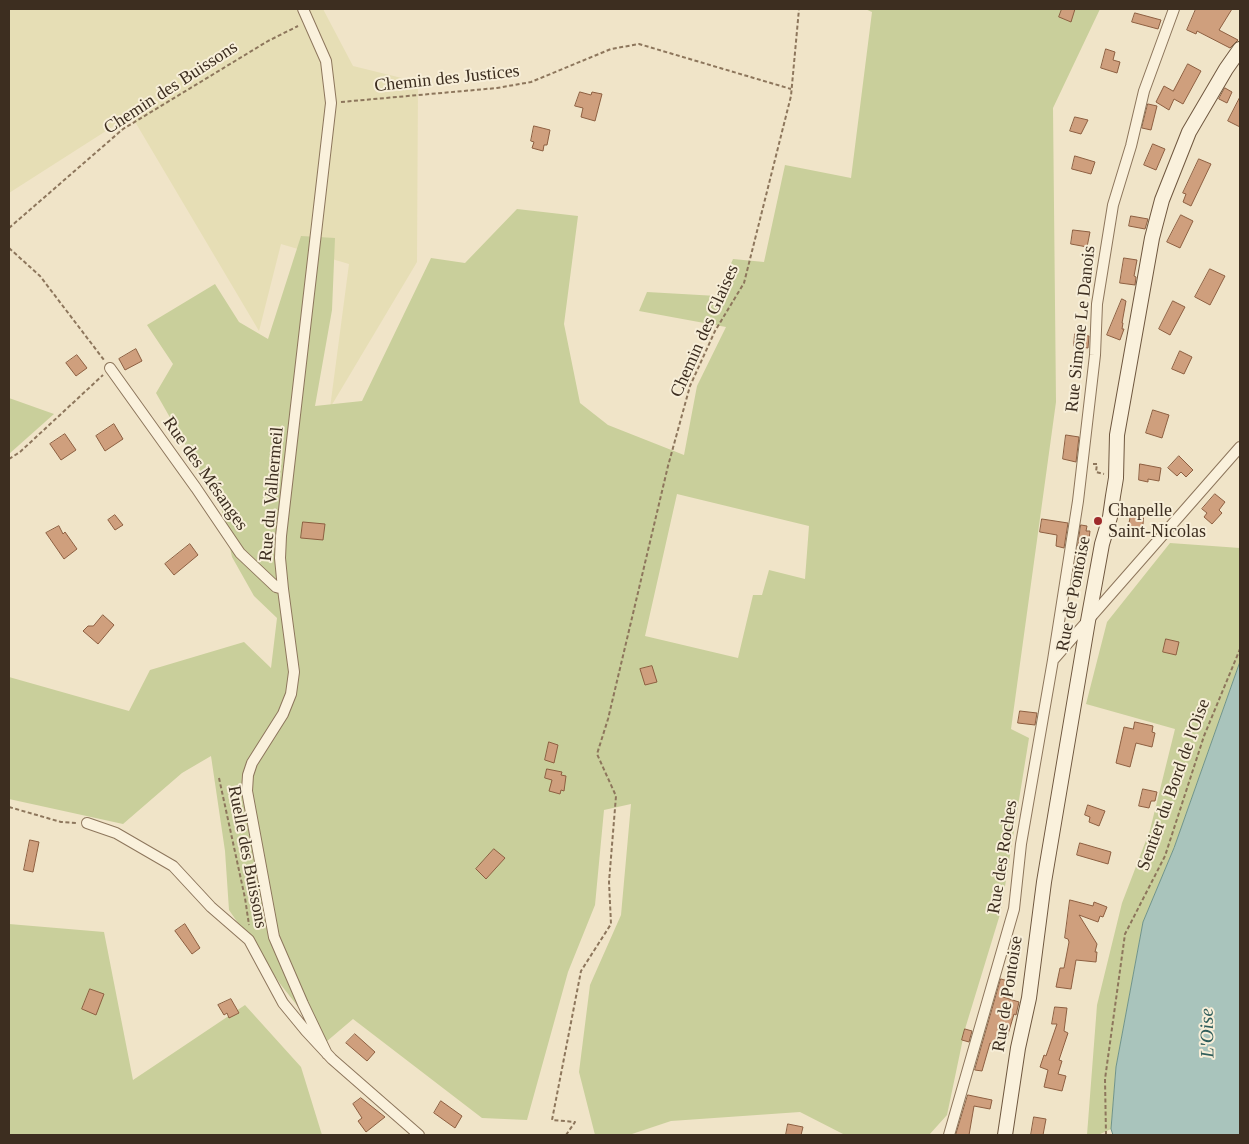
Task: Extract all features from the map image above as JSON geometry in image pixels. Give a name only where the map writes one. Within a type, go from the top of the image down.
[{"type":"main road","name":"Rue de Pontoise","points":[[1005,1135],[1088,621],[1102,544],[1111,510],[1116,478],[1117,435],[1140,300],[1157,216],[1189,132],[1226,68],[1240,49]]},
{"type":"street","name":"Rue du Valhermeil","points":[[303,9],[326,62],[331,103],[281,536],[280,558],[294,672],[291,694],[283,714],[252,764],[248,775],[247,790],[274,937],[327,1054]]},
{"type":"street","name":"Rue Simone Le Danois","points":[[1053,660],[1078,501],[1095,355],[1097,304],[1113,204],[1131,146],[1144,90],[1174,9]]},
{"type":"street","name":"Rue des Mésanges","points":[[110,368],[240,553],[276,587],[283,588]]},
{"type":"street","points":[[1053,660],[1240,447]]},
{"type":"street","name":"Rue des Roches","points":[[949,1135],[1014,909],[1020,844],[1053,660]]},
{"type":"street","points":[[87,823],[116,833],[173,866],[211,907],[249,940]]},
{"type":"street","name":"Rue du Valhermeil","points":[[249,940],[283,1003],[327,1054],[419,1135]]},
{"type":"path","name":"Chemin des Glaises","points":[[566,1135],[575,1122],[552,1120],[581,971],[610,924],[609,882],[616,796],[597,754],[608,720],[668,466],[690,386],[715,331],[744,283],[791,89],[799,9]]},
{"type":"path","name":"Chemin des Buissons","points":[[9,228],[123,129],[268,41],[309,20]]},
{"type":"path","name":"Chemin des Justices","points":[[331,103],[497,88],[531,82],[611,49],[639,44],[791,89]]},
{"type":"path","points":[[9,248],[40,276],[110,368],[20,452],[9,459]]},
{"type":"path","name":"Sentier du Bord de l'Oise","points":[[1106,1135],[1105,1079],[1125,934],[1165,856],[1204,736],[1240,649]]},
{"type":"path","name":"Ruelle des Buissons","points":[[219,778],[245,898],[250,930],[249,940]]},
{"type":"path","points":[[9,807],[61,822],[87,823]]},
{"type":"shaded area","points":[[9,9],[323,9],[353,66],[418,82],[417,262],[330,408],[349,264],[281,244],[259,331],[131,115],[9,193]]},
{"type":"green space","points":[[865,9],[1100,9],[1053,108],[1056,402],[1011,729],[1029,738],[1001,911],[965,1029],[947,1115],[929,1135],[845,1135],[800,1112],[671,1121],[629,1135],[595,1135],[579,1072],[590,985],[621,915],[631,804],[604,810],[595,905],[568,972],[527,1120],[482,1118],[353,1019],[326,1042],[281,985],[229,910],[225,851],[211,756],[182,773],[123,824],[9,799],[9,677],[129,711],[150,670],[244,642],[271,668],[277,618],[254,596],[232,557],[221,507],[156,393],[173,364],[147,325],[215,284],[239,322],[268,339],[301,236],[335,238],[332,310],[315,406],[362,401],[431,258],[465,263],[517,209],[578,216],[564,324],[580,403],[608,425],[684,455],[697,386],[726,327],[639,311],[647,292],[717,296],[733,259],[764,262],[785,165],[851,178],[872,12]],"holes":[[[677,494],[809,526],[805,579],[769,570],[762,595],[753,595],[738,658],[645,636]]]},
{"type":"green space","points":[[9,398],[54,414],[9,454]]},
{"type":"green space","points":[[1170,543],[1240,548],[1240,662],[1174,848],[1143,922],[1116,1067],[1111,1129],[1098,1135],[1087,1135],[1097,1005],[1122,903],[1150,830],[1175,729],[1086,704],[1107,622]]},
{"type":"green space","points":[[9,924],[104,932],[133,1080],[245,1005],[301,1067],[322,1135],[9,1135]]},
{"type":"water","name":"L'Oise","points":[[1240,662],[1240,1135],[1113,1135],[1111,1129],[1116,1067],[1143,922],[1174,848]]},
{"type":"building","points":[[1062,9],[1075,9],[1071,22],[1059,17]]},
{"type":"building","points":[[1196,9],[1232,9],[1219,30],[1238,40],[1230,48],[1197,31],[1196,34],[1187,30]]},
{"type":"building","points":[[1135,13],[1161,20],[1158,29],[1132,22]]},
{"type":"building","points":[[1106,49],[1115,52],[1113,60],[1120,62],[1117,73],[1101,68]]},
{"type":"building","points":[[1188,64],[1201,71],[1183,104],[1174,99],[1169,110],[1156,102],[1164,86],[1173,91]]},
{"type":"building","points":[[1225,88],[1232,92],[1227,103],[1219,99]]},
{"type":"building","points":[[580,92],[591,95],[592,92],[602,94],[595,121],[581,117],[583,108],[575,106]]},
{"type":"building","points":[[1240,97],[1240,127],[1228,121]]},
{"type":"building","points":[[1148,104],[1157,106],[1151,130],[1142,128]]},
{"type":"building","points":[[1075,117],[1088,120],[1081,134],[1070,131]]},
{"type":"building","points":[[534,126],[550,130],[547,145],[544,145],[543,151],[532,148],[534,142],[531,141]]},
{"type":"building","points":[[1153,144],[1165,149],[1156,170],[1144,165]]},
{"type":"building","points":[[1075,156],[1095,162],[1091,174],[1072,169]]},
{"type":"building","points":[[1199,159],[1211,164],[1191,206],[1183,202],[1186,194],[1183,193]]},
{"type":"building","points":[[1181,215],[1193,221],[1180,248],[1167,242]]},
{"type":"building","points":[[1131,216],[1148,219],[1145,229],[1129,226]]},
{"type":"building","points":[[1073,230],[1090,232],[1087,247],[1071,244]]},
{"type":"building","points":[[1124,258],[1137,260],[1134,276],[1136,277],[1135,285],[1120,283]]},
{"type":"building","points":[[1210,269],[1225,276],[1210,305],[1195,297]]},
{"type":"building","points":[[1122,299],[1126,301],[1122,323],[1122,329],[1124,329],[1120,340],[1107,335]]},
{"type":"building","points":[[1173,301],[1185,307],[1170,335],[1159,329]]},
{"type":"building","points":[[1075,334],[1089,336],[1088,348],[1074,346]]},
{"type":"building","points":[[136,349],[142,361],[125,370],[119,359]]},
{"type":"building","points":[[1180,351],[1192,357],[1184,374],[1172,369]]},
{"type":"building","points":[[77,355],[87,368],[76,376],[66,363]]},
{"type":"building","points":[[1153,410],[1169,415],[1162,438],[1146,433]]},
{"type":"building","points":[[114,424],[123,439],[105,451],[96,436]]},
{"type":"building","points":[[65,434],[76,450],[61,460],[50,444]]},
{"type":"building","points":[[1066,435],[1079,437],[1076,462],[1063,459]]},
{"type":"building","points":[[1179,456],[1193,470],[1186,477],[1181,472],[1177,476],[1168,468]]},
{"type":"building","points":[[1140,464],[1161,468],[1159,481],[1148,479],[1148,482],[1139,480]]},
{"type":"building","points":[[1215,494],[1225,502],[1219,510],[1222,513],[1212,524],[1204,517],[1207,513],[1202,509]]},
{"type":"building","points":[[1132,509],[1144,511],[1142,538],[1127,536]]},
{"type":"building","points":[[115,515],[123,525],[115,530],[108,520]]},
{"type":"building","points":[[1042,519],[1068,523],[1064,548],[1056,546],[1057,535],[1040,532]]},
{"type":"building","points":[[303,522],[325,524],[323,540],[301,538]]},
{"type":"building","points":[[1081,525],[1087,526],[1086,531],[1090,531],[1088,547],[1078,546]]},
{"type":"building","points":[[59,526],[63,534],[65,532],[77,549],[64,559],[46,533]]},
{"type":"building","points":[[190,544],[198,555],[174,575],[165,564]]},
{"type":"building","points":[[103,615],[114,625],[98,644],[83,631],[88,626],[93,626]]},
{"type":"building","points":[[1166,639],[1179,642],[1176,655],[1163,652]]},
{"type":"building","points":[[652,666],[657,682],[645,685],[640,669]]},
{"type":"building","points":[[1020,711],[1037,713],[1035,725],[1018,723]]},
{"type":"building","points":[[1135,722],[1153,726],[1152,732],[1155,733],[1152,747],[1136,743],[1130,767],[1116,763],[1124,727],[1133,729]]},
{"type":"building","points":[[549,742],[558,745],[554,763],[545,760]]},
{"type":"building","points":[[547,769],[562,772],[561,775],[566,776],[564,791],[561,790],[560,794],[549,791],[552,780],[545,778]]},
{"type":"building","points":[[1143,789],[1157,792],[1155,801],[1151,801],[1149,808],[1139,806]]},
{"type":"building","points":[[1088,805],[1105,811],[1099,826],[1089,822],[1090,817],[1085,815]]},
{"type":"building","points":[[30,840],[39,842],[33,872],[24,870]]},
{"type":"building","points":[[1080,843],[1111,852],[1108,864],[1077,855]]},
{"type":"building","points":[[494,849],[505,858],[486,879],[476,869]]},
{"type":"building","points":[[1070,900],[1093,906],[1094,902],[1107,907],[1103,917],[1100,916],[1098,922],[1079,915],[1097,944],[1095,952],[1097,952],[1096,962],[1076,960],[1071,989],[1056,987],[1060,968],[1064,968],[1069,942],[1065,938]]},
{"type":"building","points":[[185,924],[200,948],[192,954],[175,931]]},
{"type":"building","points":[[1001,979],[1008,981],[1003,997],[1019,1002],[1016,1015],[1014,1014],[1004,1048],[990,1043],[982,1071],[975,1070]]},
{"type":"building","points":[[90,989],[104,994],[96,1015],[82,1009]]},
{"type":"building","points":[[231,999],[239,1013],[229,1018],[227,1013],[224,1015],[218,1005]]},
{"type":"building","points":[[1055,1007],[1067,1008],[1064,1031],[1068,1033],[1059,1060],[1062,1061],[1058,1074],[1066,1076],[1062,1091],[1044,1087],[1048,1070],[1040,1067],[1044,1055],[1046,1056],[1057,1024],[1052,1024]]},
{"type":"building","points":[[965,1029],[972,1031],[969,1042],[962,1040]]},
{"type":"building","points":[[355,1034],[375,1052],[367,1061],[346,1043]]},
{"type":"building","points":[[968,1095],[992,1100],[990,1109],[974,1106],[969,1135],[956,1135]]},
{"type":"building","points":[[361,1098],[385,1117],[366,1132],[358,1121],[362,1118],[353,1104]]},
{"type":"building","points":[[441,1101],[462,1116],[455,1128],[434,1113]]},
{"type":"building","points":[[1034,1117],[1046,1119],[1043,1135],[1031,1135]]},
{"type":"building","points":[[788,1124],[803,1127],[801,1135],[786,1135]]},
{"type":"place","name":"Chapelle Saint-Nicolas","points":[[1098,521]]}]
